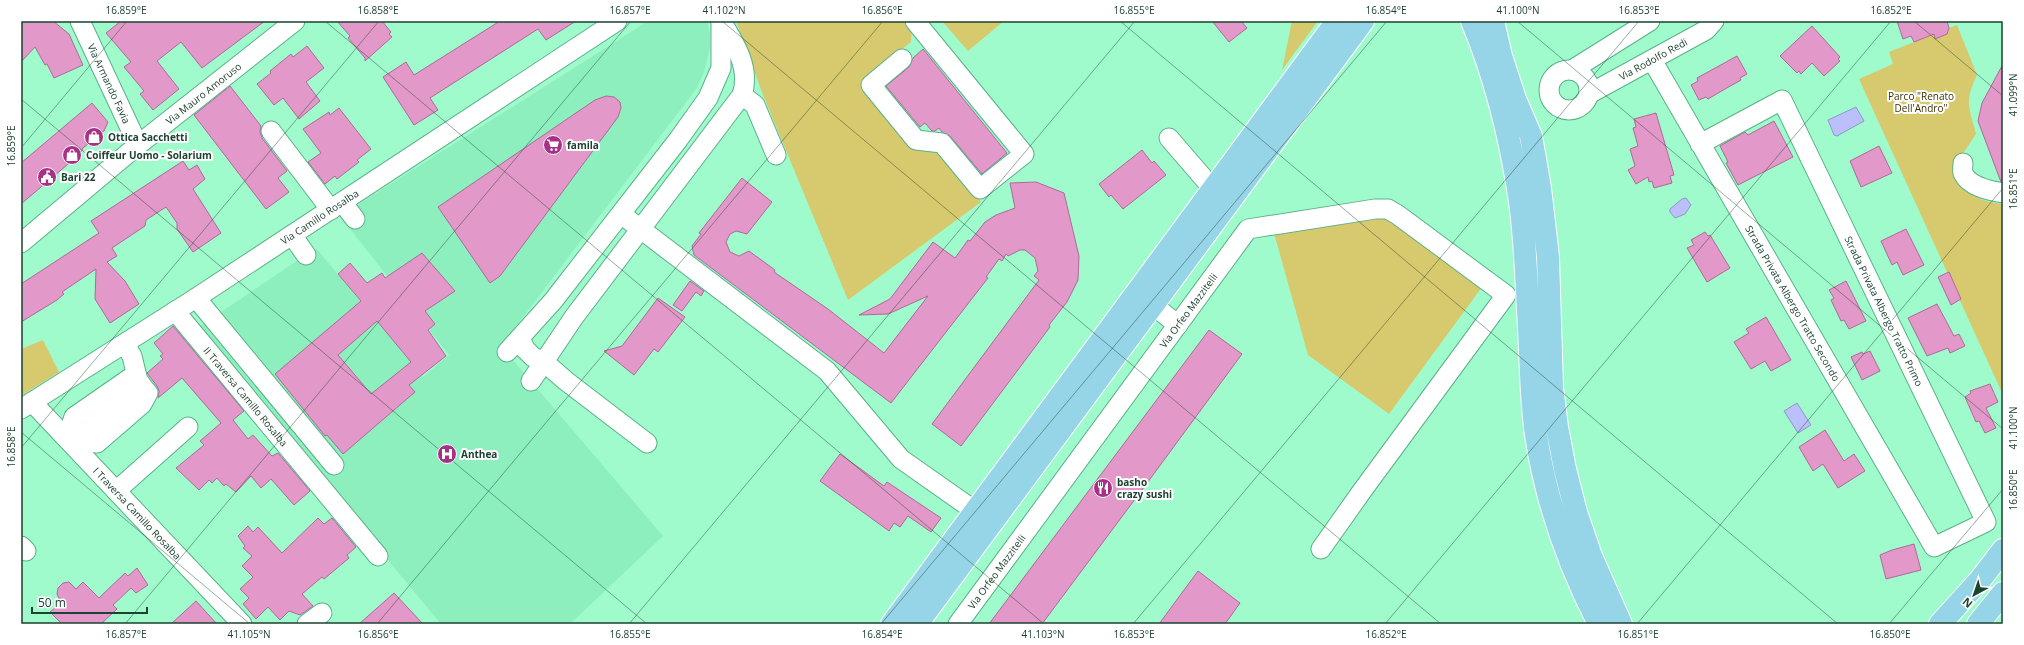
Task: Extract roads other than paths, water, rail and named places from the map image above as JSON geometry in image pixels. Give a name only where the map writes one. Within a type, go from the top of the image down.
[{"type":"main road","points":[[917,624],[1002,492],[1026,460],[1213,189],[1337,21]]},
{"type":"main road","points":[[1026,460],[1153,305],[1363,21]]},
{"type":"main road","points":[[1472,21],[1500,108],[1510,145],[1519,196],[1536,436],[1555,520],[1571,564],[1599,624]]},
{"type":"main road","points":[[1484,21],[1501,56]]},
{"type":"main road","points":[[1493,21],[1501,56],[1515,99],[1531,136],[1540,188],[1548,256],[1552,387],[1563,455],[1576,512],[1591,556],[1621,624]]},
{"type":"main road","points":[[892,624],[975,511],[1002,492]]},
{"type":"main road","points":[[1932,624],[1946,616],[1980,580],[2003,550]]},
{"type":"main road","points":[[1978,624],[2003,593]]},
{"type":"main road","points":[[1611,600],[1634,624]]},
{"type":"street","name":"Via Armando Favia","points":[[80,21],[138,145]]},
{"type":"street","name":"Via Mauro Amoruso","points":[[21,243],[138,145],[295,21]]},
{"type":"street","name":"Via Camillo Rosalba","points":[[26,406],[125,344],[292,235],[331,214],[617,21]]},
{"type":"street","points":[[531,381],[574,317],[742,95],[745,86],[744,66],[721,21]]},
{"type":"street","points":[[507,352],[553,301],[678,140],[708,98],[721,68],[721,21]]},
{"type":"street","points":[[902,59],[871,85],[916,140],[942,143],[980,188],[1024,154],[915,21]]},
{"type":"street","name":"Via Rodolfo Redi","points":[[1650,21],[1572,70],[1559,72],[1550,82],[1549,96],[1552,102],[1563,110],[1570,111],[1582,106],[1589,94],[1706,30],[1714,21]]},
{"type":"street","name":"Strada Privata Albergo Tratto Secondo","points":[[1652,60],[1934,547]]},
{"type":"street","points":[[1572,70],[1584,76],[1587,82],[1589,94]]},
{"type":"street","points":[[742,95],[755,105],[776,155]]},
{"type":"street","name":"Strada Privata Albergo Tratto Primo","points":[[1700,144],[1782,100],[1986,522],[1934,547]]},
{"type":"street","points":[[271,131],[331,214],[355,219]]},
{"type":"street","points":[[1169,138],[1213,189]]},
{"type":"street","points":[[678,140],[697,155]]},
{"type":"street","points":[[1962,163],[1963,173],[1970,182],[1997,192]]},
{"type":"street","name":"Via Orfeo Mazzitelli","points":[[958,624],[1248,229],[1374,209],[1388,209],[1506,295],[1321,549]]},
{"type":"street","points":[[620,214],[827,372],[901,459],[975,511]]},
{"type":"street","points":[[292,235],[306,255]]},
{"type":"street","points":[[196,298],[334,466]]},
{"type":"street","points":[[553,301],[558,308],[567,315],[574,317]]},
{"type":"street","points":[[1153,305],[1178,325]]},
{"type":"street","name":"II Traversa Camillo Rosalba","points":[[175,311],[378,556]]},
{"type":"street","points":[[520,338],[525,350],[533,357],[543,361],[566,381],[647,443]]},
{"type":"street","points":[[125,344],[132,356],[139,381]]},
{"type":"street","name":"I Traversa Camillo Rosalba","points":[[26,406],[116,491],[242,624]]},
{"type":"street","points":[[116,491],[188,428]]},
{"type":"water","points":[[1856,107],[1864,121],[1837,136],[1834,135],[1828,120]]},
{"type":"water","points":[[1686,198],[1691,205],[1685,214],[1675,218],[1670,212],[1670,209],[1682,199]]},
{"type":"water","points":[[1797,403],[1811,425],[1798,433],[1784,411]]},
{"type":"place","name":"Ottica Sacchetti","points":[[94,137]]},
{"type":"place","name":"famila","points":[[553,145]]},
{"type":"place","name":"Coiffeur Uomo - Solarium","points":[[72,155]]},
{"type":"place","name":"Bari 22","points":[[47,177]]},
{"type":"place","name":"Anthea","points":[[447,454]]},
{"type":"place","name":"basho crazy sushi","points":[[1103,488]]},
{"type":"park label","name":"Parco \"Renato Dell'Andro\"","points":[[1921,102]]}]
